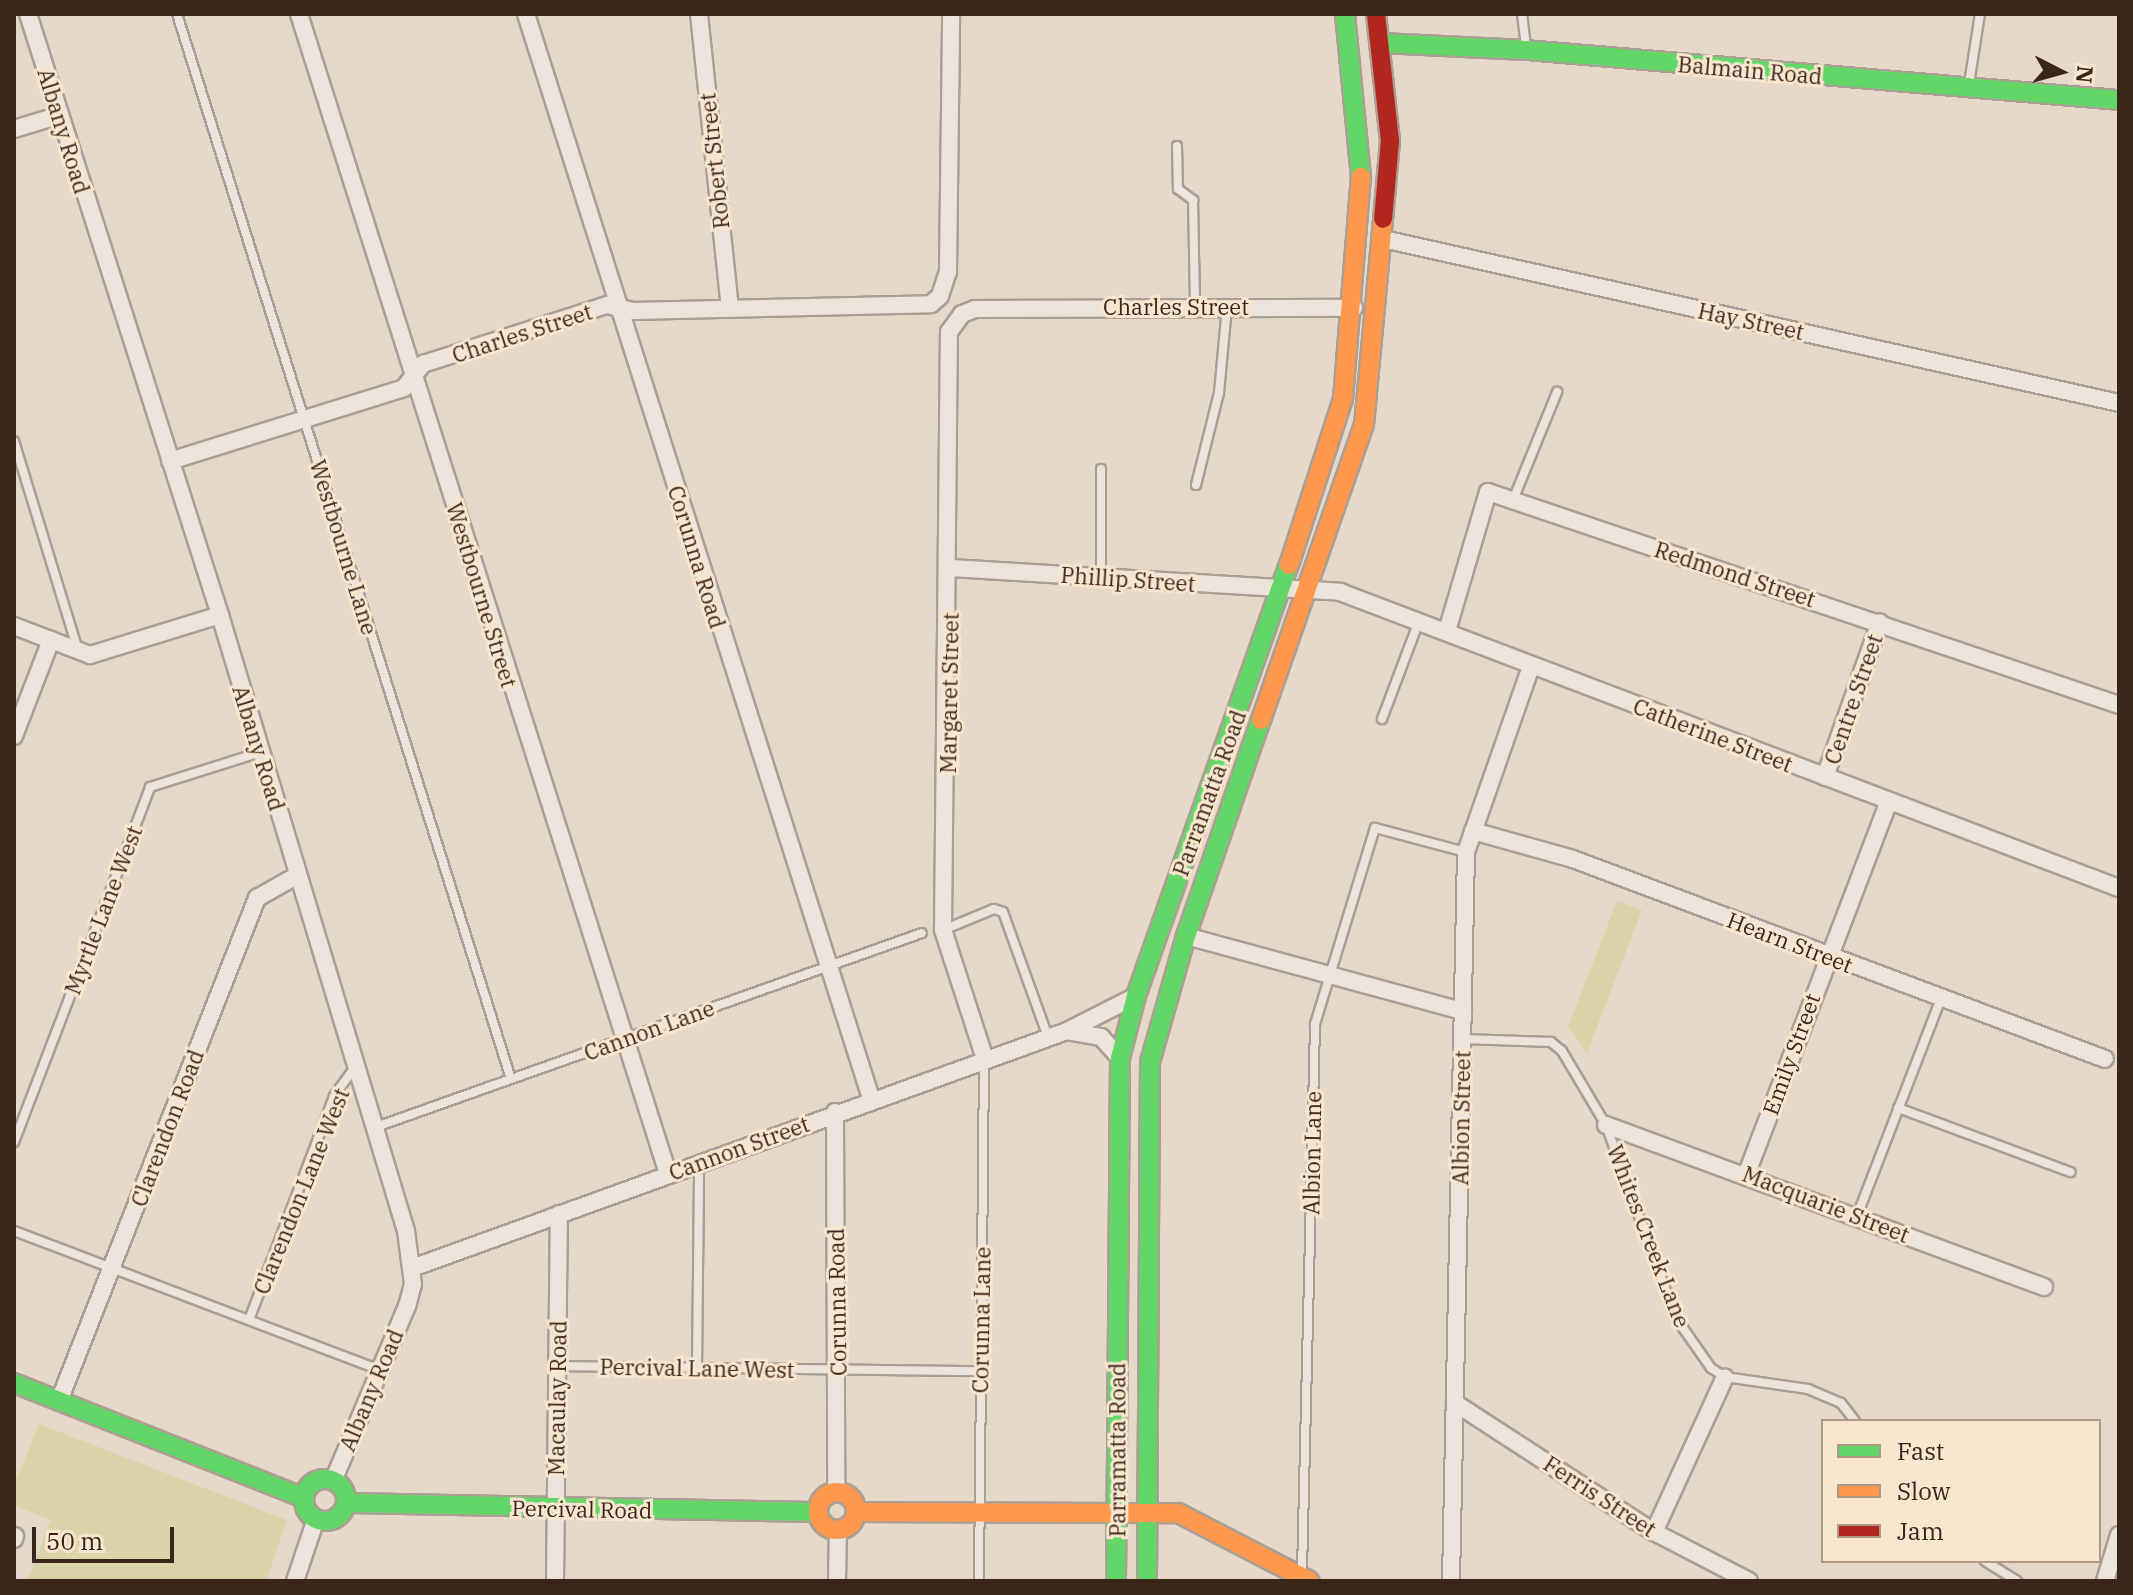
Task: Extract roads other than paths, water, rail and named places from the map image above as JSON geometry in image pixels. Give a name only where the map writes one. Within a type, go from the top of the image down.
[{"type":"main road","name":"Parramatta Road","points":[[1116,1581],[1120,1058],[1136,996],[1334,438],[1354,308],[1362,151],[1345,14]]},
{"type":"main road","name":"Parramatta Road","points":[[1147,1581],[1148,1091],[1157,1032],[1186,936],[1364,425],[1390,141],[1376,14]]},
{"type":"main road","name":"Balmain Road","points":[[1381,43],[1526,50],[2119,100]]},
{"type":"main road","points":[[14,1383],[304,1498],[316,1519],[334,1519],[346,1503],[344,1491],[333,1481],[314,1483],[304,1498]]},
{"type":"main road","points":[[836,1492],[850,1497],[857,1512],[850,1526],[838,1531],[822,1525],[817,1512],[822,1498],[836,1492]]},
{"type":"main road","name":"Percival Road","points":[[346,1503],[556,1510],[817,1512]]},
{"type":"main road","points":[[857,1512],[1147,1510],[1178,1513],[1304,1579]]},
{"type":"street","name":"Albany Road","points":[[28,14],[220,615],[376,1127],[412,1268],[407,1306],[333,1481]]},
{"type":"street","name":"Westbourne Street","points":[[299,14],[668,1174]]},
{"type":"street","name":"Corunna Road","points":[[526,14],[871,1098]]},
{"type":"street","name":"Robert Street","points":[[699,14],[730,308]]},
{"type":"street","name":"Charles Street","points":[[170,461],[404,388],[423,364],[607,305],[620,308],[918,308],[940,296],[948,272],[951,14]]},
{"type":"street","points":[[14,129],[60,115]]},
{"type":"street","name":"Hay Street","points":[[1383,239],[2119,403]]},
{"type":"street","name":"Charles Street","points":[[954,322],[975,309],[1354,308]]},
{"type":"street","name":"Margaret Street","points":[[954,322],[947,345],[951,568],[943,930],[985,1059]]},
{"type":"street","name":"Redmond Street","points":[[1447,631],[1488,492],[2119,705]]},
{"type":"street","name":"Phillip Street","points":[[951,568],[1306,589]]},
{"type":"street","name":"Catherine Street","points":[[1306,589],[1340,592],[1447,631],[1531,666],[2119,888]]},
{"type":"street","points":[[14,626],[90,655],[220,615]]},
{"type":"street","name":"Centre Street","points":[[1825,777],[1880,622]]},
{"type":"street","points":[[14,736],[51,640]]},
{"type":"street","name":"Albion Street","points":[[1451,1581],[1466,852],[1531,666]]},
{"type":"street","name":"Emily Street","points":[[1747,1173],[1889,801]]},
{"type":"street","name":"Hearn Street","points":[[1473,831],[1573,859],[2105,1059]]},
{"type":"street","name":"Clarendon Road","points":[[59,1401],[257,898],[298,875]]},
{"type":"street","points":[[1186,936],[1463,1011]]},
{"type":"street","name":"Cannon Street","points":[[412,1268],[871,1098],[1067,1031],[1136,996]]},
{"type":"street","points":[[1067,1031],[1101,1037],[1120,1058]]},
{"type":"street","name":"Corunna Road","points":[[835,1112],[836,1492]]},
{"type":"street","name":"Macquarie Street","points":[[1606,1125],[1747,1173],[2044,1287]]},
{"type":"street","name":"Macaulay Road","points":[[555,1581],[559,1214]]},
{"type":"street","points":[[1654,1532],[1725,1377]]},
{"type":"street","name":"Ferris Street","points":[[1455,1403],[1654,1532],[1749,1581]]},
{"type":"street","points":[[295,1581],[316,1519]]},
{"type":"street","points":[[837,1581],[838,1531]]},
{"type":"street","points":[[2105,1581],[2119,1535]]},
{"type":"lane","name":"Westbourne Lane","points":[[177,14],[511,1079]]},
{"type":"lane","points":[[1522,14],[1526,50]]},
{"type":"lane","points":[[1968,88],[1980,14]]},
{"type":"lane","points":[[1177,146],[1178,189],[1193,200],[1195,307]]},
{"type":"lane","points":[[1196,485],[1219,393],[1227,307]]},
{"type":"lane","points":[[1513,500],[1557,392]]},
{"type":"lane","points":[[14,441],[78,650]]},
{"type":"lane","points":[[1101,469],[1101,577]]},
{"type":"lane","points":[[14,472],[26,476]]},
{"type":"lane","points":[[1382,719],[1419,621]]},
{"type":"lane","name":"Myrtle Lane West","points":[[14,1142],[150,787],[261,752]]},
{"type":"lane","name":"Albion Lane","points":[[1304,1579],[1315,1024],[1328,973],[1375,828],[1466,852]]},
{"type":"lane","points":[[943,930],[994,909],[1003,912],[1048,1037]]},
{"type":"lane","name":"Cannon Lane","points":[[376,1127],[922,933]]},
{"type":"lane","points":[[1857,1216],[1941,998]]},
{"type":"lane","name":"Whites Creek Lane","points":[[1463,1039],[1551,1042],[1562,1051],[1606,1125],[1676,1318],[1693,1348],[1725,1377]]},
{"type":"lane","name":"Corunna Lane","points":[[979,1581],[985,1059]]},
{"type":"lane","name":"Clarendon Lane West","points":[[249,1320],[334,1096],[357,1064]]},
{"type":"lane","points":[[1898,1108],[2070,1172]]},
{"type":"lane","points":[[697,1368],[699,1163]]},
{"type":"lane","points":[[14,1231],[380,1370]]},
{"type":"lane","name":"Percival Lane West","points":[[558,1366],[980,1371]]},
{"type":"lane","points":[[1725,1377],[1808,1389],[1841,1403],[1853,1419]]},
{"type":"lane","points":[[1988,1563],[2017,1581]]}]
